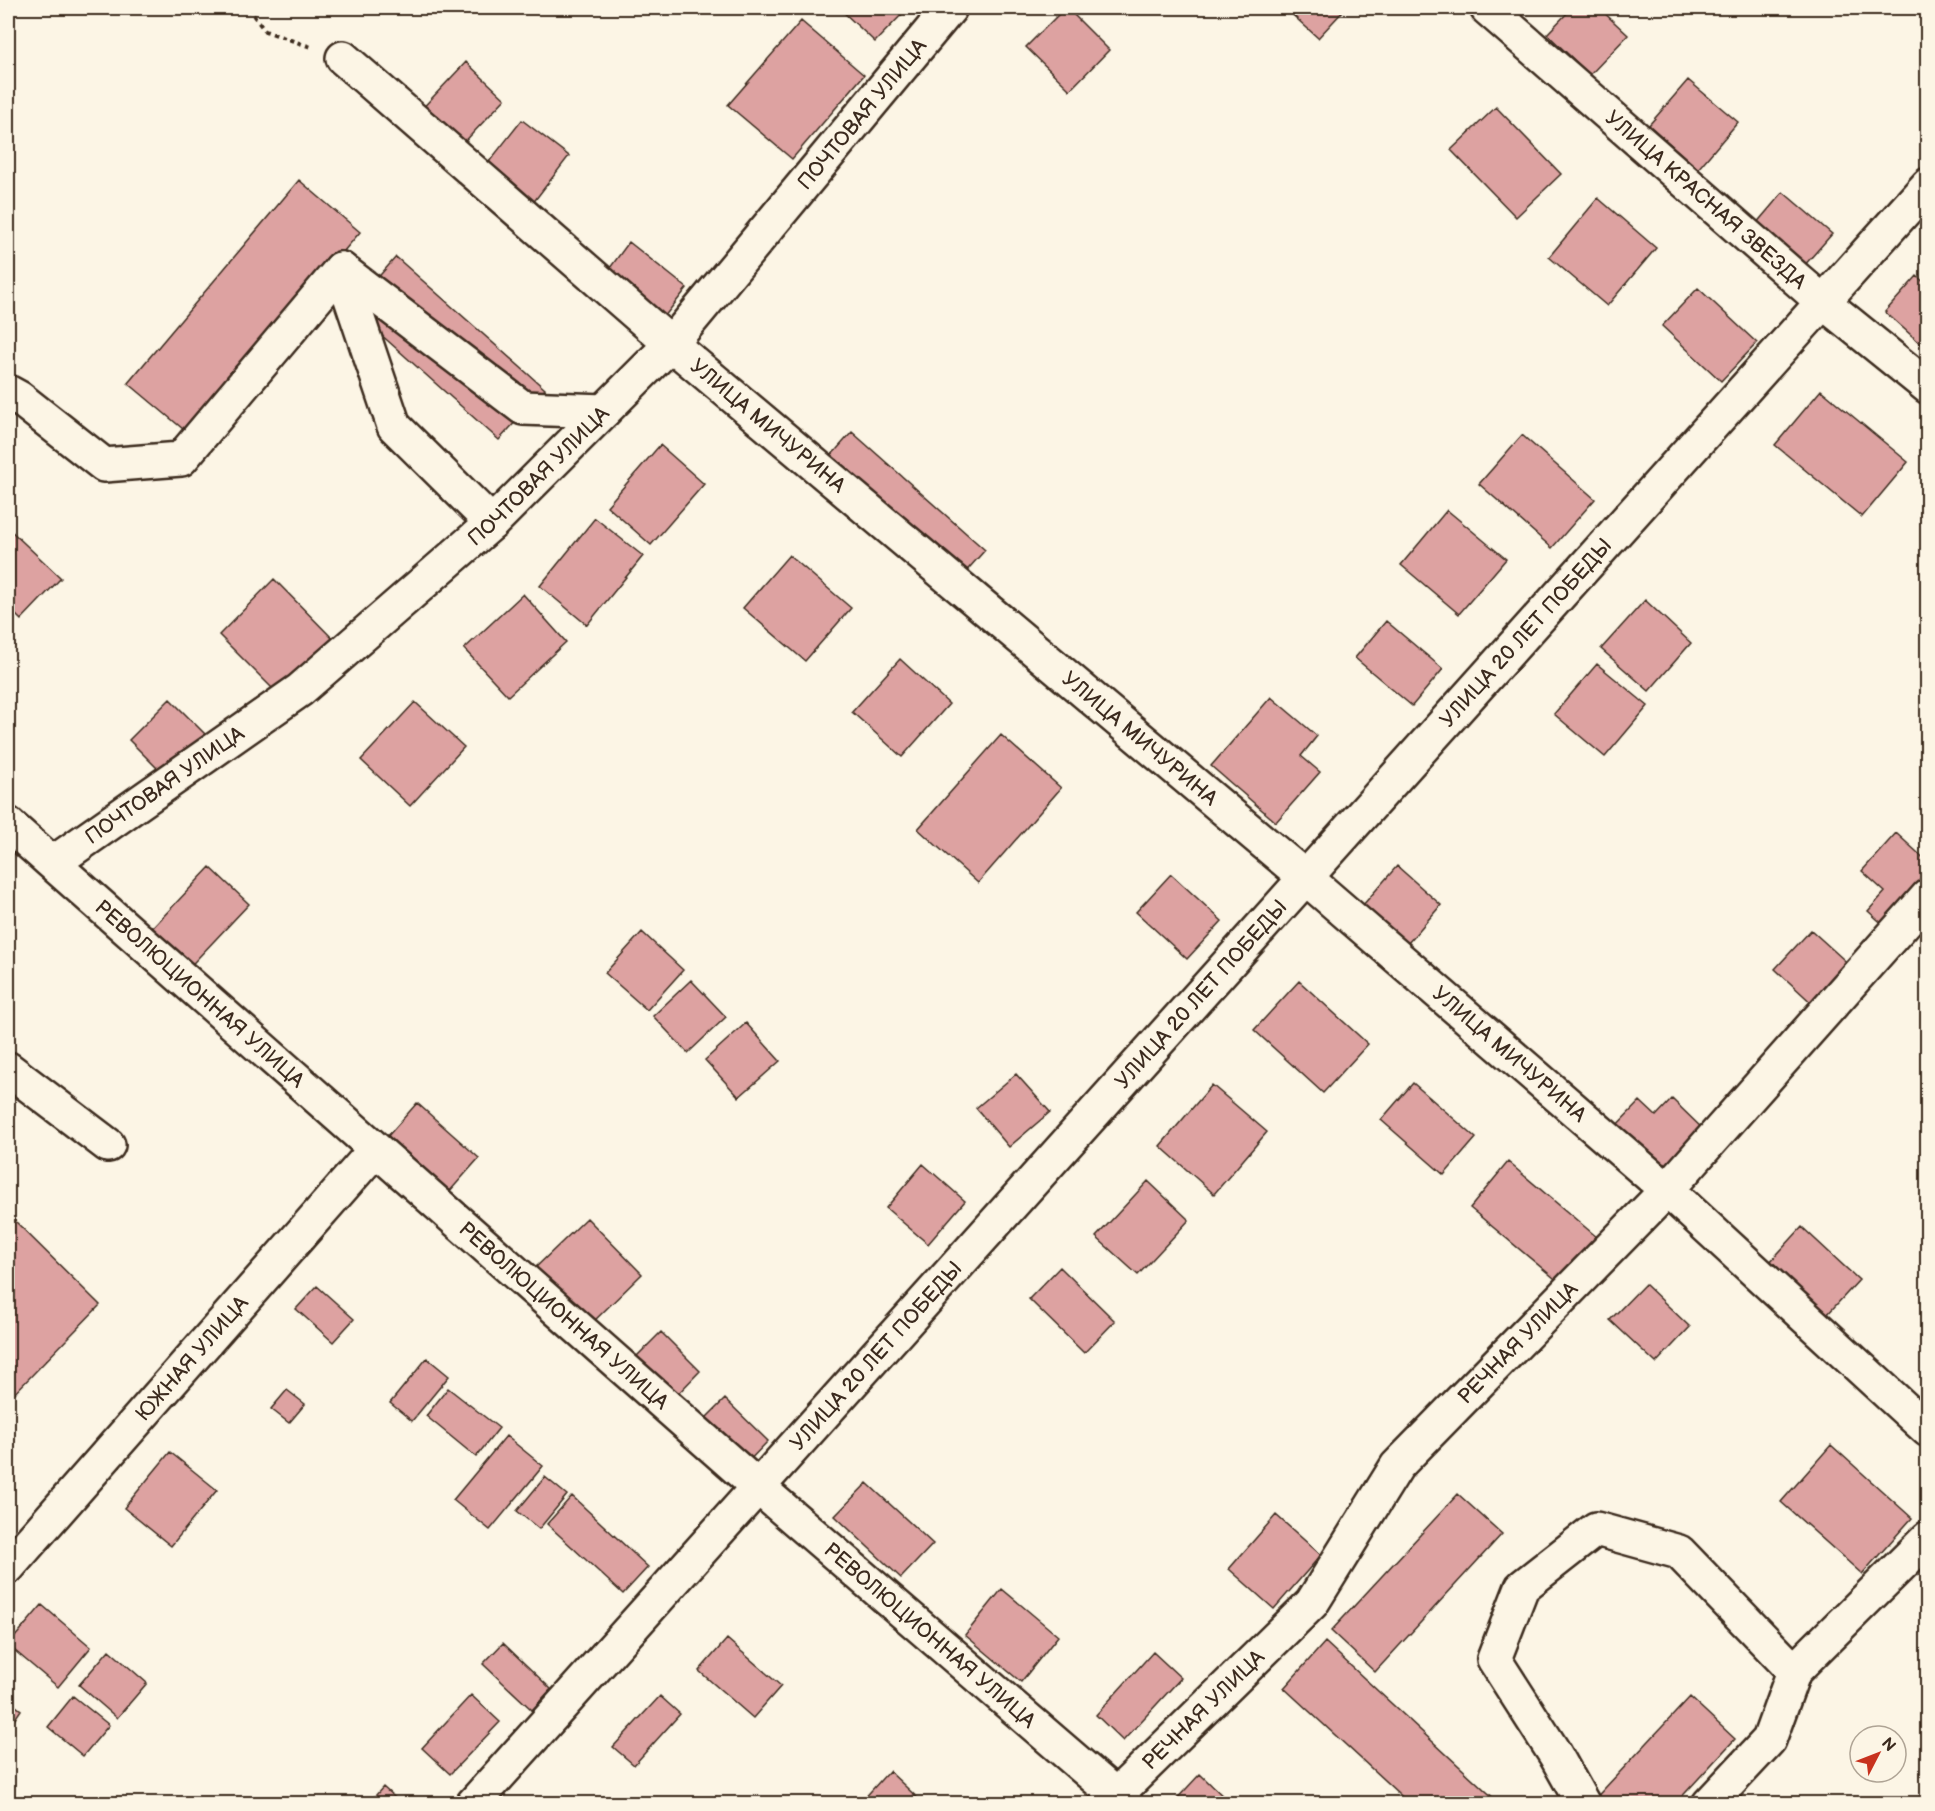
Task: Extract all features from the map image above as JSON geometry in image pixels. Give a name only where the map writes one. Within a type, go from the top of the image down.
[{"type":"street","name":"ПОЧТОВАЯ УЛИЦА","points":[[53,863],[300,690],[492,523],[671,344],[950,8]]},
{"type":"street","name":"УЛИЦА КРАСНАЯ ЗВЕЗДА","points":[[1486,8],[1823,302],[1928,387]]},
{"type":"street","name":"УЛИЦА МИЧУРИНА","points":[[343,58],[671,344],[1306,878],[1667,1190],[1928,1430]]},
{"type":"street","name":"УЛИЦА 20 ЛЕТ ПОБЕДЫ","points":[[473,1803],[1928,185]]},
{"type":"street","points":[[8,392],[19,398],[104,465],[181,459],[341,269]]},
{"type":"street","points":[[341,269],[523,408],[604,411]]},
{"type":"street","points":[[341,269],[394,426],[492,523]]},
{"type":"street","name":"РЕВОЛЮЦИОННАЯ УЛИЦА","points":[[8,824],[758,1487],[1121,1799]]},
{"type":"street","name":"РЕЧНАЯ УЛИЦА","points":[[1121,1799],[1312,1603],[1397,1466],[1667,1190],[1928,896]]},
{"type":"street","points":[[8,1069],[108,1145]]},
{"type":"street","name":"ЮЖНАЯ УЛИЦА","points":[[8,1567],[375,1150]]},
{"type":"street","points":[[1583,1803],[1555,1754],[1494,1659],[1522,1587],[1596,1529],[1679,1552],[1794,1671]]},
{"type":"street","points":[[1709,1803],[1769,1740],[1794,1671],[1928,1538]]},
{"type":"path","points":[[248,8],[265,31],[343,58]]},
{"type":"building","points":[[839,8],[908,8],[875,42]]},
{"type":"building","points":[[1065,8],[1109,50],[1070,90],[1026,47]]},
{"type":"building","points":[[1285,8],[1346,8],[1318,38]]},
{"type":"building","points":[[1572,8],[1599,8],[1628,35],[1590,75],[1547,34]]},
{"type":"building","points":[[801,21],[864,75],[792,159],[728,105]]},
{"type":"building","points":[[466,62],[505,99],[456,151],[416,115]]},
{"type":"building","points":[[1688,80],[1738,122],[1698,169],[1649,125]]},
{"type":"building","points":[[1496,107],[1561,174],[1516,217],[1451,150]]},
{"type":"building","points":[[522,120],[569,156],[529,208],[481,172]]},
{"type":"building","points":[[299,180],[360,232],[189,434],[128,383]]},
{"type":"building","points":[[1783,192],[1832,234],[1803,267],[1755,225]]},
{"type":"building","points":[[1598,198],[1656,248],[1607,306],[1549,257]]},
{"type":"building","points":[[629,242],[687,288],[664,317],[607,272]]},
{"type":"building","points":[[396,257],[545,389],[499,440],[351,308]]},
{"type":"building","points":[[1917,276],[1928,286],[1928,350],[1885,312]]},
{"type":"building","points":[[1698,288],[1757,343],[1721,381],[1662,326]]},
{"type":"building","points":[[1821,390],[1908,462],[1862,517],[1775,445]]},
{"type":"building","points":[[852,432],[985,550],[954,585],[821,467]]},
{"type":"building","points":[[1522,435],[1595,499],[1552,548],[1479,484]]},
{"type":"building","points":[[660,445],[704,484],[651,545],[607,506]]},
{"type":"building","points":[[1447,510],[1506,559],[1459,614],[1401,565]]},
{"type":"building","points":[[595,518],[643,556],[587,625],[540,586]]},
{"type":"building","points":[[8,528],[61,578],[21,620],[8,607]]},
{"type":"building","points":[[789,555],[851,608],[805,661],[743,608]]},
{"type":"building","points":[[274,579],[338,644],[283,699],[219,635]]},
{"type":"building","points":[[523,594],[566,642],[508,696],[464,649]]},
{"type":"building","points":[[1645,600],[1691,643],[1649,691],[1601,649]]},
{"type":"building","points":[[1386,621],[1443,669],[1412,706],[1355,658]]},
{"type":"building","points":[[900,659],[949,704],[902,757],[852,712]]},
{"type":"building","points":[[1597,664],[1648,706],[1605,757],[1554,714]]},
{"type":"building","points":[[1271,697],[1317,736],[1301,756],[1320,772],[1276,822],[1211,766]]},
{"type":"building","points":[[170,699],[218,747],[177,788],[129,740]]},
{"type":"building","points":[[415,702],[464,747],[410,806],[361,760]]},
{"type":"building","points":[[1001,735],[1061,788],[978,883],[918,829]]},
{"type":"building","points":[[1896,833],[1928,862],[1928,883],[1887,928],[1868,911],[1885,892],[1862,871]]},
{"type":"building","points":[[1397,866],[1441,905],[1408,943],[1363,905]]},
{"type":"building","points":[[210,867],[249,904],[181,976],[142,939]]},
{"type":"building","points":[[1171,874],[1222,921],[1187,959],[1136,912]]},
{"type":"building","points":[[1811,930],[1853,968],[1817,1008],[1775,969]]},
{"type":"building","points":[[642,932],[683,970],[647,1010],[605,973]]},
{"type":"building","points":[[691,980],[726,1017],[688,1053],[653,1016]]},
{"type":"building","points":[[1299,981],[1368,1044],[1323,1093],[1254,1030]]},
{"type":"building","points":[[746,1023],[780,1061],[739,1097],[705,1060]]},
{"type":"building","points":[[1016,1074],[1050,1112],[1009,1147],[976,1108]]},
{"type":"building","points":[[1413,1083],[1476,1138],[1444,1175],[1381,1120]]},
{"type":"building","points":[[1212,1085],[1267,1132],[1214,1194],[1160,1146]]},
{"type":"building","points":[[1672,1099],[1707,1133],[1661,1181],[1610,1132],[1640,1101],[1656,1116]]},
{"type":"building","points":[[417,1103],[479,1158],[449,1192],[387,1137]]},
{"type":"building","points":[[1508,1162],[1598,1238],[1560,1283],[1470,1208]]},
{"type":"building","points":[[923,1164],[965,1201],[928,1244],[886,1208]]},
{"type":"building","points":[[1148,1181],[1189,1220],[1138,1275],[1096,1237]]},
{"type":"building","points":[[8,1214],[100,1305],[8,1400]]},
{"type":"building","points":[[587,1218],[642,1274],[590,1325],[534,1269]]},
{"type":"building","points":[[1802,1227],[1859,1280],[1826,1316],[1769,1263]]},
{"type":"building","points":[[1060,1267],[1115,1321],[1084,1353],[1029,1299]]},
{"type":"building","points":[[1645,1284],[1690,1327],[1656,1363],[1610,1320]]},
{"type":"building","points":[[317,1286],[354,1319],[333,1342],[296,1309]]},
{"type":"building","points":[[661,1332],[700,1371],[672,1400],[632,1361]]},
{"type":"building","points":[[427,1358],[449,1376],[412,1421],[390,1403]]},
{"type":"building","points":[[448,1388],[499,1428],[476,1457],[426,1416]]},
{"type":"building","points":[[287,1390],[305,1404],[289,1423],[271,1409]]},
{"type":"building","points":[[725,1399],[768,1441],[742,1468],[698,1426]]},
{"type":"building","points":[[506,1436],[543,1466],[490,1530],[453,1500]]},
{"type":"building","points":[[1831,1445],[1912,1518],[1862,1574],[1781,1502]]},
{"type":"building","points":[[170,1452],[217,1490],[171,1546],[124,1508]]},
{"type":"building","points":[[545,1477],[567,1495],[539,1529],[517,1511]]},
{"type":"building","points":[[867,1483],[933,1544],[901,1578],[835,1516]]},
{"type":"building","points":[[1458,1494],[1502,1534],[1375,1672],[1331,1631]]},
{"type":"building","points":[[572,1496],[648,1567],[623,1594],[547,1524]]},
{"type":"building","points":[[1276,1515],[1321,1555],[1274,1609],[1229,1569]]},
{"type":"building","points":[[1002,1589],[1058,1636],[1021,1682],[965,1635]]},
{"type":"building","points":[[42,1605],[91,1647],[58,1687],[8,1645]]},
{"type":"building","points":[[727,1639],[781,1686],[753,1718],[699,1671]]},
{"type":"building","points":[[1325,1642],[1500,1804],[1410,1804],[1284,1688]]},
{"type":"building","points":[[503,1643],[551,1689],[532,1710],[483,1664]]},
{"type":"building","points":[[109,1650],[147,1683],[117,1718],[79,1685]]},
{"type":"building","points":[[1153,1652],[1181,1678],[1123,1741],[1096,1715]]},
{"type":"building","points":[[471,1695],[500,1722],[450,1774],[422,1748]]},
{"type":"building","points":[[73,1696],[109,1725],[83,1756],[48,1727]]},
{"type":"building","points":[[660,1696],[680,1714],[634,1765],[613,1747]]},
{"type":"building","points":[[1690,1697],[1735,1739],[1675,1804],[1590,1804]]},
{"type":"building","points":[[8,1700],[21,1710],[8,1729]]},
{"type":"building","points":[[889,1771],[924,1804],[864,1804],[861,1802]]},
{"type":"building","points":[[1200,1774],[1231,1804],[1172,1804]]},
{"type":"building","points":[[383,1787],[402,1804],[368,1804]]}]
